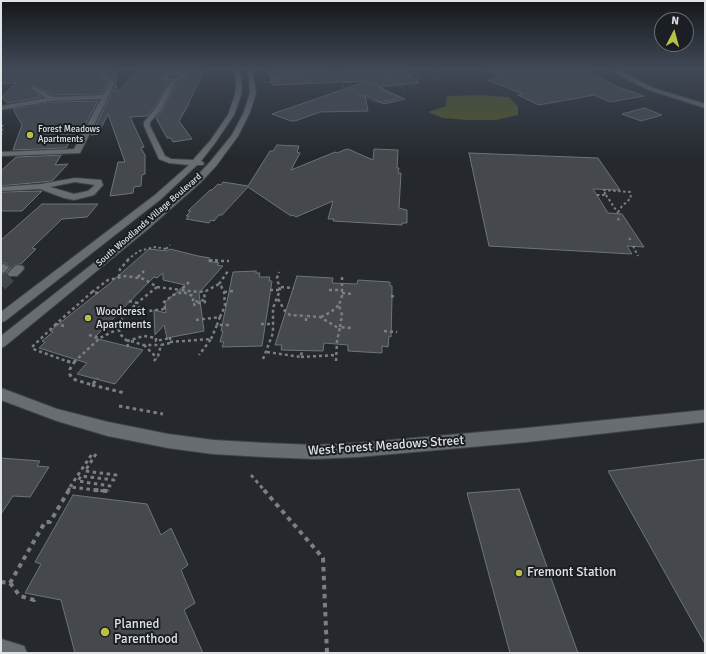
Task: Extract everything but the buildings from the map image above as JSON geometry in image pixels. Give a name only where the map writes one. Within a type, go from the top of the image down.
[{"type":"street","points":[[1,108],[49,100]]},
{"type":"street","points":[[1,154],[77,151],[104,100]]},
{"type":"street","points":[[164,100],[158,110],[147,122],[147,126],[162,157],[169,161],[213,164]]},
{"type":"street","name":"South Woodlands Village Boulevard","points":[[1,318],[152,202],[195,163],[213,142],[231,115],[236,100]]},
{"type":"street","name":"South Woodlands Village Boulevard","points":[[1,343],[144,227],[197,181],[213,164],[234,136],[247,112],[251,100]]},
{"type":"street","points":[[684,100],[705,106]]},
{"type":"street","points":[[1,189],[41,186],[63,181],[80,180],[98,182],[99,185],[98,188],[91,192],[74,197],[57,193],[41,186]]},
{"type":"street","name":"West Forest Meadows Street","points":[[1,394],[56,415],[108,429],[168,442],[213,447],[314,452],[358,450],[527,435],[705,416]]},
{"type":"street","points":[[1,649],[17,653]]},
{"type":"path","points":[[370,100],[377,103],[387,100]]},
{"type":"path","points":[[1,121],[3,127],[1,137]]},
{"type":"path","points":[[603,190],[630,192],[631,198],[622,206],[618,213],[606,195],[603,190]]},
{"type":"path","points":[[597,195],[606,195]]},
{"type":"path","points":[[629,238],[632,242]]},
{"type":"path","points":[[119,277],[120,269],[123,264],[139,251],[155,248],[166,250],[170,245]]},
{"type":"path","points":[[633,246],[638,256]]},
{"type":"path","points":[[209,261],[228,261]]},
{"type":"path","points":[[138,277],[144,271]]},
{"type":"path","points":[[73,363],[33,349],[32,347],[92,292],[108,280],[119,277],[138,277],[157,287],[204,291],[219,284],[228,271]]},
{"type":"path","points":[[263,359],[270,344],[274,324],[273,308],[278,298],[280,288],[277,278],[279,272]]},
{"type":"path","points":[[336,361],[342,315],[339,305],[342,292],[342,276]]},
{"type":"path","points":[[182,290],[189,282]]},
{"type":"path","points":[[199,355],[211,339],[225,306],[224,292],[219,284]]},
{"type":"path","points":[[124,393],[92,386],[73,379],[70,375],[70,369],[73,363],[100,338],[118,329],[122,319],[134,306],[157,287]]},
{"type":"path","points":[[270,290],[294,288]]},
{"type":"path","points":[[329,290],[352,294]]},
{"type":"path","points":[[204,291],[205,300]]},
{"type":"path","points":[[92,292],[98,293]]},
{"type":"path","points":[[134,306],[149,311],[165,309],[164,302],[173,295],[183,292],[193,296],[193,302],[205,300]]},
{"type":"path","points":[[224,292],[233,292]]},
{"type":"path","points":[[391,296],[397,297]]},
{"type":"path","points":[[278,298],[285,312],[290,315],[320,317],[340,328],[351,328]]},
{"type":"path","points":[[195,306],[194,304],[205,302],[205,300]]},
{"type":"path","points":[[129,301],[137,303]]},
{"type":"path","points":[[320,317],[331,312],[339,305]]},
{"type":"path","points":[[306,316],[306,321]]},
{"type":"path","points":[[196,320],[220,318]]},
{"type":"path","points":[[56,324],[64,326]]},
{"type":"path","points":[[261,324],[274,324]]},
{"type":"path","points":[[217,325],[229,325]]},
{"type":"path","points":[[118,329],[123,338],[143,345],[161,345],[170,342],[211,339]]},
{"type":"path","points":[[384,331],[396,332]]},
{"type":"path","points":[[90,334],[100,338]]},
{"type":"path","points":[[129,341],[151,336],[156,338],[156,341],[170,338],[170,342]]},
{"type":"path","points":[[128,347],[129,341]]},
{"type":"path","points":[[143,345],[157,358]]},
{"type":"path","points":[[154,361],[157,358],[161,345]]},
{"type":"path","points":[[301,357],[302,350]]},
{"type":"path","points":[[267,352],[301,357],[337,355]]},
{"type":"path","points":[[92,386],[98,378]]},
{"type":"path","points":[[119,406],[163,414]]},
{"type":"path","points":[[10,583],[45,522],[50,522],[70,487],[94,454],[85,471],[116,475],[114,480],[81,476],[78,481],[110,486],[108,491],[70,487]]},
{"type":"path","points":[[251,475],[323,558],[327,653]]},
{"type":"path","points":[[1,582],[10,583],[20,596],[34,600],[36,595]]},
{"type":"green space","points":[[447,100],[511,100],[518,107],[518,115],[496,120],[467,120],[443,118],[428,112],[446,106]]},
{"type":"tunnel","points":[[1,285],[13,274]]},
{"type":"place","name":"Forest Meadows Apartments","points":[[30,135]]},
{"type":"place","name":"Woodcrest Apartments","points":[[88,318]]},
{"type":"place","name":"Fremont Station","points":[[519,573]]},
{"type":"place","name":"Planned Parenthood","points":[[105,632]]}]
